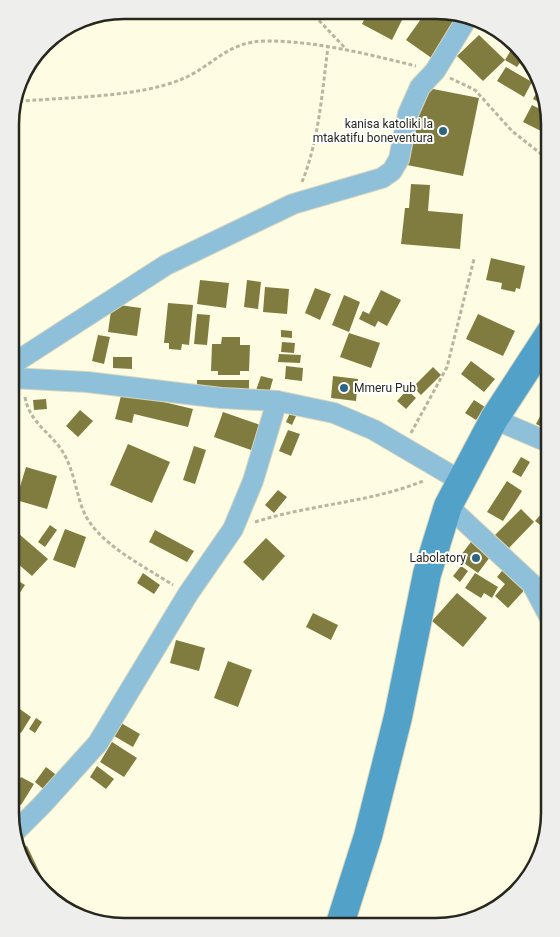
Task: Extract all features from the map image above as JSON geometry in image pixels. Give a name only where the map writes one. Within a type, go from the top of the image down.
[{"type":"street","points":[[19,370],[166,265],[293,204],[382,178],[392,171],[399,159],[408,114],[420,87],[435,71],[465,22]]},
{"type":"street","points":[[342,918],[370,827],[398,717],[427,574],[448,506],[453,477],[494,420],[541,347]]},
{"type":"street","points":[[19,375],[221,398],[278,401],[334,413],[374,430],[453,477]]},
{"type":"street","points":[[20,827],[98,742],[188,594],[233,529],[252,481],[278,401]]},
{"type":"street","points":[[494,420],[541,439]]},
{"type":"street","points":[[448,506],[532,584],[541,601]]},
{"type":"path","points":[[318,19],[346,49]]},
{"type":"path","points":[[21,101],[140,90],[182,79],[216,57],[241,45],[266,41],[328,47],[346,49],[435,71],[475,90],[512,131],[541,154]]},
{"type":"path","points":[[293,204],[312,150],[328,47]]},
{"type":"path","points":[[403,447],[447,367],[463,310],[474,259]]},
{"type":"path","points":[[19,387],[27,409],[34,420],[60,449],[73,471],[83,510],[90,523],[104,540],[188,594]]},
{"type":"path","points":[[233,529],[280,514],[378,496],[453,477]]},
{"type":"building","points":[[364,19],[402,19],[392,40],[362,24]]},
{"type":"building","points":[[421,19],[460,21],[433,59],[406,40]]},
{"type":"building","points":[[479,35],[505,60],[483,81],[457,56]]},
{"type":"building","points":[[511,49],[521,61],[517,67],[505,60]]},
{"type":"building","points":[[506,67],[532,82],[524,97],[497,81]]},
{"type":"building","name":"kanisa katoliki la mtakatifu boneventura","points":[[423,87],[479,98],[463,176],[407,165]]},
{"type":"building","points":[[537,93],[539,102],[533,99]]},
{"type":"building","points":[[532,105],[540,109],[541,131],[523,122]]},
{"type":"building","points":[[411,184],[430,185],[428,211],[463,214],[460,249],[401,244],[405,208],[409,208]]},
{"type":"building","points":[[491,258],[525,266],[520,289],[516,288],[515,292],[501,289],[502,283],[486,280]]},
{"type":"building","points":[[200,280],[229,283],[226,308],[197,304]]},
{"type":"building","points":[[247,280],[261,282],[258,309],[244,307]]},
{"type":"building","points":[[265,287],[289,289],[287,314],[263,312]]},
{"type":"building","points":[[315,288],[331,294],[320,320],[305,313]]},
{"type":"building","points":[[381,290],[401,300],[387,326],[378,321],[375,327],[359,319],[363,311],[369,314]]},
{"type":"building","points":[[344,295],[360,302],[349,332],[332,325]]},
{"type":"building","points":[[168,303],[193,305],[189,345],[182,344],[181,350],[169,349],[169,343],[164,343]]},
{"type":"building","points":[[112,304],[141,308],[137,336],[108,332]]},
{"type":"building","points":[[197,314],[210,315],[207,345],[194,344]]},
{"type":"building","points":[[478,314],[515,331],[503,356],[466,339]]},
{"type":"building","points":[[281,330],[292,331],[292,338],[281,337]]},
{"type":"building","points":[[349,333],[380,343],[371,368],[340,357]]},
{"type":"building","points":[[98,335],[110,337],[104,364],[92,361]]},
{"type":"building","points":[[222,337],[240,337],[240,345],[250,345],[249,371],[240,371],[240,375],[218,375],[218,371],[211,371],[212,344],[221,344]]},
{"type":"building","points":[[282,342],[295,343],[294,353],[281,352]]},
{"type":"building","points":[[279,354],[301,355],[300,363],[278,362]]},
{"type":"building","points":[[113,357],[132,357],[132,369],[113,368]]},
{"type":"building","points":[[471,361],[495,379],[484,392],[461,374]]},
{"type":"building","points":[[286,366],[303,368],[302,381],[285,379]]},
{"type":"building","points":[[433,367],[441,375],[421,395],[413,387]]},
{"type":"building","points":[[261,376],[273,379],[267,400],[254,396]]},
{"type":"building","name":"Mmeru Pub","points":[[333,376],[358,379],[356,401],[331,398]]},
{"type":"building","points":[[197,380],[249,380],[249,392],[197,392]]},
{"type":"building","points":[[407,390],[416,398],[406,409],[397,401]]},
{"type":"building","points":[[122,392],[193,409],[188,427],[134,414],[132,423],[115,419]]},
{"type":"building","points":[[46,399],[47,409],[34,410],[33,400]]},
{"type":"building","points":[[474,400],[485,407],[476,420],[465,413]]},
{"type":"building","points":[[80,410],[93,421],[78,437],[66,426]]},
{"type":"building","points":[[223,412],[266,427],[257,452],[214,437]]},
{"type":"building","points":[[290,413],[296,416],[292,425],[286,422]]},
{"type":"building","points":[[541,414],[541,426],[536,424]]},
{"type":"building","points":[[288,430],[300,434],[291,456],[279,451]]},
{"type":"building","points":[[128,444],[170,462],[152,503],[110,485]]},
{"type":"building","points":[[194,446],[206,450],[195,484],[183,480]]},
{"type":"building","points":[[521,457],[530,462],[521,477],[512,472]]},
{"type":"building","points":[[26,467],[57,476],[47,509],[19,501],[19,490]]},
{"type":"building","points":[[507,481],[522,491],[503,521],[487,512]]},
{"type":"building","points":[[278,490],[287,497],[274,513],[265,505]]},
{"type":"building","points":[[521,509],[534,522],[508,549],[494,536]]},
{"type":"building","points":[[541,514],[541,526],[535,521]]},
{"type":"building","points":[[50,525],[57,530],[45,547],[38,542]]},
{"type":"building","points":[[65,529],[86,537],[75,568],[53,560]]},
{"type":"building","points":[[155,530],[194,551],[187,562],[149,542]]},
{"type":"building","points":[[19,534],[48,559],[32,576],[19,565]]},
{"type":"building","points":[[266,538],[285,556],[263,581],[243,562]]},
{"type":"building","points":[[474,538],[493,553],[478,573],[458,559]]},
{"type":"building","points":[[461,566],[468,571],[460,582],[453,576]]},
{"type":"building","points":[[506,566],[529,585],[508,608],[495,596],[505,584],[497,577]]},
{"type":"building","points":[[143,573],[160,585],[154,594],[137,583]]},
{"type":"building","points":[[475,573],[498,587],[492,598],[484,593],[481,598],[465,588]]},
{"type":"building","points":[[19,581],[25,585],[19,594]]},
{"type":"building","points":[[457,593],[487,618],[463,647],[432,621]]},
{"type":"building","points":[[313,613],[338,625],[331,640],[306,627]]},
{"type":"building","points":[[176,640],[205,648],[199,671],[170,663]]},
{"type":"building","points":[[228,661],[252,670],[238,707],[214,698]]},
{"type":"building","points":[[19,708],[31,717],[21,733],[19,732]]},
{"type":"building","points":[[36,718],[42,722],[35,733],[29,729]]},
{"type":"building","points":[[121,723],[140,734],[133,747],[114,736]]},
{"type":"building","points":[[112,742],[137,758],[124,777],[100,762]]},
{"type":"building","points":[[97,766],[114,779],[106,789],[90,777]]},
{"type":"building","points":[[46,767],[59,777],[47,792],[35,782]]},
{"type":"building","points":[[21,777],[34,784],[21,805],[19,804],[19,780]]},
{"type":"building","points":[[27,846],[44,882],[33,866],[24,847]]},
{"type":"place","name":"kanisa katoliki la mtakatifu boneventura","points":[[443,131]]},
{"type":"place","name":"Mmeru Pub","points":[[344,388]]},
{"type":"place","name":"Labolatory","points":[[476,558]]}]
